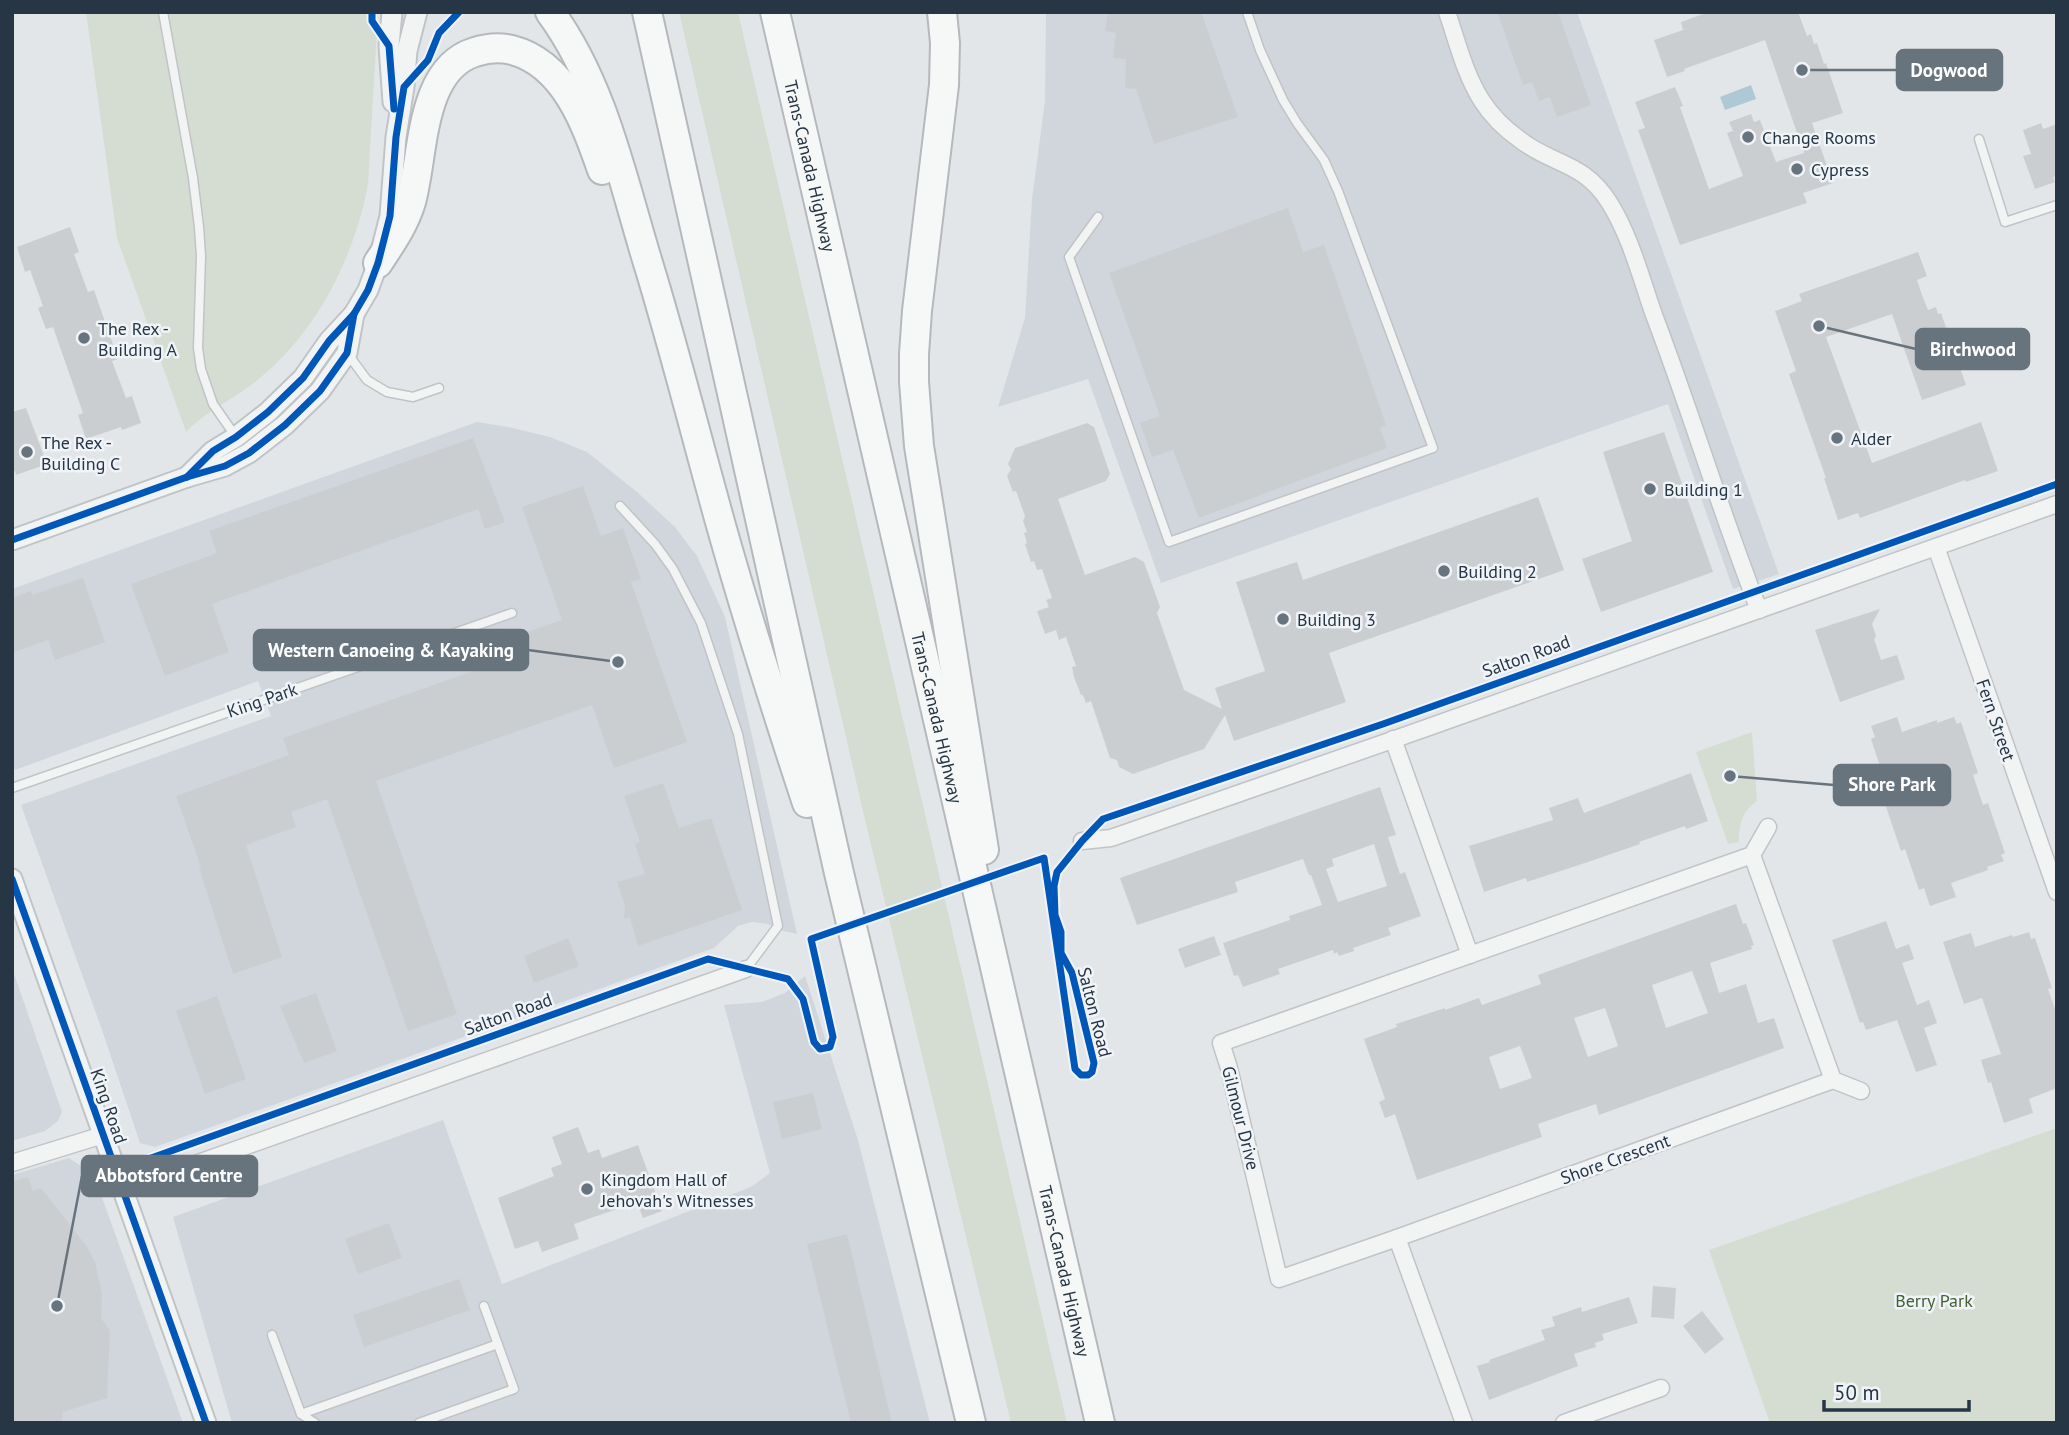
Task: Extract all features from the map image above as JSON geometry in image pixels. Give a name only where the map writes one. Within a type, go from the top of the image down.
[{"type":"highway","points":[[550,12],[583,68],[605,121],[670,333],[721,526],[761,662],[814,827],[839,873]]},
{"type":"highway","points":[[648,12],[839,873],[971,1423]]},
{"type":"highway","name":"Trans-Canada Highway","points":[[775,12],[1100,1423]]},
{"type":"highway","points":[[942,12],[945,65],[917,312],[914,382],[916,410],[919,446],[1027,1112]]},
{"type":"highway","points":[[378,263],[402,225],[410,206],[430,103],[443,77],[469,54],[482,50],[507,49],[538,61],[558,80],[576,106],[641,280],[670,333]]},
{"type":"street","points":[[392,12],[390,46],[396,137]]},
{"type":"street","points":[[187,477],[214,452],[268,412],[303,378],[329,341],[354,314],[368,290],[390,216],[396,137],[407,51],[417,12]]},
{"type":"street","points":[[1447,12],[1482,101],[1520,140],[1584,174],[1608,202],[1624,232],[1759,610]]},
{"type":"street","points":[[12,540],[187,477],[225,467],[250,453],[285,425],[320,391],[347,353],[354,314]]},
{"type":"street","name":"Salton Road","points":[[1082,841],[1111,838],[2057,504]]},
{"type":"street","name":"Fern Street","points":[[1936,547],[2057,892]]},
{"type":"street","points":[[1394,739],[1470,955],[1752,855],[1768,827]]},
{"type":"street","points":[[1752,855],[1833,1080],[1861,1091]]},
{"type":"street","name":"King Road","points":[[12,879],[206,1423]]},
{"type":"street","name":"Gilmour Drive","points":[[1397,1238],[1279,1279],[1221,1043],[1470,955]]},
{"type":"street","name":"Salton Road","points":[[122,1190],[746,969]]},
{"type":"street","name":"Shore Crescent","points":[[1397,1238],[1833,1080]]},
{"type":"street","points":[[12,1163],[103,1135]]},
{"type":"street","points":[[1397,1238],[1464,1423]]},
{"type":"street","points":[[1564,1423],[1661,1388]]},
{"type":"lane","points":[[163,12],[193,178],[199,227],[201,256],[198,348],[201,369],[213,404],[236,437]]},
{"type":"lane","points":[[1098,217],[1069,257],[1169,542],[1433,448],[1338,191],[1324,159],[1283,100],[1260,50],[1247,12]]},
{"type":"lane","points":[[1979,139],[2004,222],[2057,205]]},
{"type":"lane","points":[[347,353],[367,380],[387,392],[413,397],[439,388]]},
{"type":"lane","points":[[620,506],[655,544],[673,569],[701,624],[738,734],[778,926],[746,969]]},
{"type":"lane","name":"King Park","points":[[12,788],[512,613]]},
{"type":"lane","points":[[419,1423],[514,1389],[484,1306]]},
{"type":"lane","points":[[272,1335],[301,1414],[315,1423]]},
{"type":"lane","points":[[301,1414],[498,1344]]},
{"type":"shaded area","points":[[1046,12],[1577,12],[1779,574],[1733,589],[1668,404],[1161,583],[1088,379],[998,407],[1025,318],[1032,199],[1045,101]]},
{"type":"shaded area","points":[[477,422],[550,437],[587,452],[675,527],[697,556],[725,617],[797,934],[768,924],[752,922],[738,926],[714,948],[155,1147],[140,1143],[21,805],[271,716],[258,681],[15,770],[12,762],[12,589]]},
{"type":"shaded area","points":[[12,968],[62,1112],[58,1121],[45,1131],[12,1141]]},
{"type":"shaded area","points":[[805,976],[858,1140],[930,1423],[232,1423],[173,1217],[443,1120],[502,1284],[751,1187],[770,1173],[724,1005],[762,1002],[785,993]]},
{"type":"shaded area","points":[[69,1158],[94,1175],[183,1423],[12,1423],[12,1175]]},
{"type":"green space","points":[[86,12],[378,12],[368,184],[362,213],[341,269],[312,321],[274,366],[251,385],[201,418],[186,432],[117,238]]},
{"type":"green space","points":[[679,12],[738,12],[1067,1423],[1011,1423],[865,820]]},
{"type":"green space","points":[[1752,732],[1757,801],[1742,818],[1739,842],[1728,844],[1696,752]]},
{"type":"green space","name":"Berry Park","points":[[2057,1128],[2057,1423],[1770,1423],[1709,1250]]},
{"type":"water","points":[[1751,85],[1756,99],[1725,110],[1720,97]]},
{"type":"building","points":[[1108,12],[1201,12],[1238,117],[1154,144],[1136,89],[1125,88],[1126,59],[1113,58],[1116,33],[1105,31]]},
{"type":"building","points":[[1497,12],[1558,12],[1591,105],[1557,117],[1550,97],[1539,101],[1532,82],[1523,85]]},
{"type":"building","points":[[1709,12],[1798,12],[1807,36],[1811,34],[1824,64],[1826,63],[1843,113],[1812,123],[1833,183],[1803,193],[1807,203],[1680,245],[1638,130],[1645,128],[1635,102],[1675,87],[1709,189],[1743,176],[1727,133],[1733,131],[1729,122],[1751,114],[1754,122],[1760,120],[1776,162],[1804,153],[1765,40],[1667,77],[1654,40],[1683,30],[1681,22]]},
{"type":"building","points":[[2041,123],[2043,129],[2057,124],[2057,176],[2053,177],[2055,182],[2035,189],[2023,156],[2031,154],[2023,130]]},
{"type":"building","points":[[1288,208],[1303,252],[1324,245],[1386,425],[1380,428],[1387,448],[1199,518],[1173,450],[1152,457],[1140,423],[1160,416],[1109,273]]},
{"type":"building","name":"The Rex - Building A","points":[[70,227],[79,252],[74,254],[88,292],[94,290],[118,359],[112,361],[126,398],[132,396],[141,423],[86,439],[78,415],[83,413],[53,327],[46,329],[38,308],[43,306],[30,270],[25,272],[17,247]]},
{"type":"building","points":[[1918,252],[1927,276],[1917,280],[1922,295],[1928,310],[1936,307],[1938,314],[1941,313],[1966,385],[1922,400],[1892,314],[1826,337],[1872,463],[1981,422],[1998,471],[1966,482],[1965,480],[1860,518],[1858,513],[1838,520],[1789,374],[1796,371],[1775,311],[1802,301],[1799,294]]},
{"type":"building","name":"The Rex - Building C","points":[[26,408],[47,464],[16,475],[15,471],[12,472],[12,412]]},
{"type":"building","points":[[1087,423],[1094,427],[1110,474],[1106,481],[1058,499],[1085,575],[1135,557],[1144,562],[1160,607],[1157,613],[1184,690],[1222,709],[1215,688],[1265,671],[1236,582],[1297,562],[1303,580],[1538,497],[1564,570],[1329,653],[1346,702],[1234,741],[1225,715],[1204,749],[1133,774],[1119,767],[1117,760],[1110,758],[1091,701],[1086,703],[1074,677],[1072,667],[1076,666],[1066,637],[1059,640],[1056,630],[1045,634],[1037,611],[1049,607],[1046,600],[1052,598],[1042,569],[1037,570],[1034,561],[1031,562],[1025,544],[1025,516],[1007,476],[1011,469],[1008,464],[1015,448]]},
{"type":"building","name":"Building 1","points":[[1664,432],[1713,572],[1601,612],[1582,559],[1632,541],[1603,452]]},
{"type":"building","points":[[473,438],[505,522],[485,529],[478,509],[212,604],[229,652],[165,676],[131,584],[217,553],[209,531]]},
{"type":"building","points":[[583,486],[601,536],[623,528],[641,579],[631,582],[687,742],[614,768],[592,705],[376,781],[457,1014],[408,1031],[327,799],[291,812],[296,827],[246,845],[282,957],[233,974],[199,868],[201,867],[176,796],[289,755],[283,738],[530,651],[524,633],[562,620],[522,507]]},
{"type":"building","points":[[83,578],[105,642],[55,660],[48,640],[12,653],[12,598],[31,591],[32,595]]},
{"type":"building","points":[[1880,609],[1872,624],[1881,660],[1897,655],[1905,679],[1840,702],[1815,630]]},
{"type":"building","points":[[1897,717],[1902,732],[1954,717],[1957,724],[1961,722],[1978,773],[1973,775],[1983,805],[1988,803],[2005,853],[2001,855],[2004,861],[1987,867],[1988,870],[1951,883],[1956,897],[1930,906],[1924,888],[1919,890],[1905,849],[1901,851],[1881,792],[1888,790],[1871,739],[1875,737],[1871,726]]},
{"type":"building","points":[[1691,773],[1708,821],[1686,829],[1685,826],[1527,882],[1526,878],[1484,892],[1469,846],[1553,820],[1549,808],[1578,798],[1584,813]]},
{"type":"building","points":[[663,783],[679,828],[711,818],[742,910],[638,946],[630,917],[624,919],[625,905],[617,882],[645,874],[635,844],[640,842],[624,796]]},
{"type":"building","points":[[1380,787],[1396,835],[1388,837],[1400,874],[1405,872],[1421,916],[1388,928],[1391,935],[1353,948],[1354,951],[1339,956],[1337,952],[1334,954],[1333,950],[1278,969],[1280,974],[1243,987],[1238,975],[1234,976],[1223,943],[1290,920],[1289,916],[1322,905],[1303,859],[1235,882],[1238,892],[1137,925],[1120,878]],"holes":[[[1374,844],[1387,886],[1338,902],[1326,869],[1334,866],[1332,859]]]},
{"type":"building","points":[[1736,904],[1754,945],[1751,946],[1752,949],[1710,963],[1719,993],[1746,984],[1758,1023],[1774,1018],[1784,1048],[1599,1115],[1596,1104],[1538,1124],[1542,1137],[1417,1180],[1395,1114],[1385,1118],[1379,1102],[1385,1099],[1364,1039],[1397,1027],[1396,1024],[1445,1008],[1479,998],[1482,1005],[1541,984],[1538,975]],"holes":[[[1692,971],[1708,1013],[1666,1028],[1652,985]],[[1605,1008],[1618,1046],[1588,1057],[1574,1018]],[[1520,1046],[1532,1078],[1500,1089],[1489,1057]]]},
{"type":"building","points":[[1886,921],[1896,949],[1909,944],[1914,959],[1902,963],[1917,1005],[1929,1000],[1937,1023],[1924,1028],[1937,1065],[1916,1072],[1897,1020],[1866,1030],[1863,1022],[1860,1023],[1832,940]]},
{"type":"building","points":[[2029,932],[2031,939],[2035,938],[2052,988],[2048,989],[2057,1015],[2057,1088],[2029,1099],[2033,1113],[2004,1123],[1981,1060],[2001,1054],[1982,998],[1964,1004],[1943,942],[1971,933],[1975,947]]},
{"type":"building","points":[[1214,936],[1221,955],[1185,968],[1178,949]]},
{"type":"building","points":[[568,938],[579,966],[534,983],[524,956]]},
{"type":"building","points":[[316,993],[337,1051],[304,1063],[280,1006]]},
{"type":"building","points":[[217,996],[246,1079],[205,1094],[176,1011]]},
{"type":"building","points":[[813,1093],[822,1129],[782,1139],[773,1102]]},
{"type":"building","name":"Kingdom Hall of Jehovah's Witnesses","points":[[578,1127],[588,1153],[599,1149],[602,1158],[638,1145],[662,1211],[643,1218],[637,1202],[574,1224],[579,1239],[542,1252],[538,1241],[515,1249],[498,1198],[554,1176],[551,1168],[562,1164],[552,1137]]},
{"type":"building","points":[[28,1177],[33,1191],[41,1188],[87,1247],[95,1262],[102,1294],[101,1318],[110,1331],[107,1398],[63,1412],[62,1423],[12,1423],[12,1182]]},
{"type":"building","points":[[389,1223],[402,1258],[358,1274],[345,1239]]},
{"type":"building","points":[[847,1234],[892,1423],[851,1423],[807,1244]]},
{"type":"building","points":[[459,1279],[470,1310],[364,1347],[353,1315]]},
{"type":"building","points":[[1653,1286],[1676,1288],[1674,1319],[1651,1317]]},
{"type":"building","points":[[1629,1297],[1638,1323],[1602,1334],[1604,1340],[1595,1343],[1596,1347],[1574,1354],[1578,1366],[1489,1400],[1477,1366],[1545,1340],[1541,1330],[1555,1326],[1552,1317],[1581,1307],[1582,1312]]},
{"type":"building","points":[[1702,1311],[1724,1339],[1705,1354],[1683,1326]]},
{"type":"cycle path","points":[[372,12],[372,21],[389,46],[394,109]]},
{"type":"cycle path","points":[[187,477],[213,451],[268,412],[303,378],[329,341],[354,314],[368,290],[378,263],[390,216],[396,137],[404,87],[428,60],[439,33],[459,12]]},
{"type":"cycle path","points":[[12,540],[225,466],[249,453],[285,425],[320,391],[347,353],[354,314]]},
{"type":"cycle path","points":[[87,1181],[708,959],[788,979],[803,999],[814,1042],[820,1049],[830,1047],[833,1037],[811,939],[1044,858],[1075,1069],[1081,1075],[1088,1075],[1092,1072],[1094,1063],[1072,973],[1061,953],[1061,932],[1055,915],[1054,886],[1057,872],[1103,819],[1383,724],[2057,484]]},
{"type":"cycle path","points":[[12,879],[206,1423]]},
{"type":"place","name":"Dogwood","points":[[1802,70]]},
{"type":"place","name":"Change Rooms","points":[[1748,137]]},
{"type":"place","name":"Cypress","points":[[1797,169]]},
{"type":"place","name":"Birchwood","points":[[1819,326]]},
{"type":"place","name":"The Rex - Building A","points":[[84,338]]},
{"type":"place","name":"Alder","points":[[1837,438]]},
{"type":"place","name":"The Rex - Building C","points":[[27,452]]},
{"type":"place","name":"Building 1","points":[[1650,489]]},
{"type":"place","name":"Building 2","points":[[1444,571]]},
{"type":"place","name":"Building 3","points":[[1283,619]]},
{"type":"place","name":"Western Canoeing & Kayaking","points":[[618,662]]},
{"type":"place","name":"Shore Park","points":[[1730,776]]},
{"type":"place","name":"Kingdom Hall of Jehovah's Witnesses","points":[[587,1189]]},
{"type":"place","name":"Abbotsford Centre","points":[[57,1306]]}]
